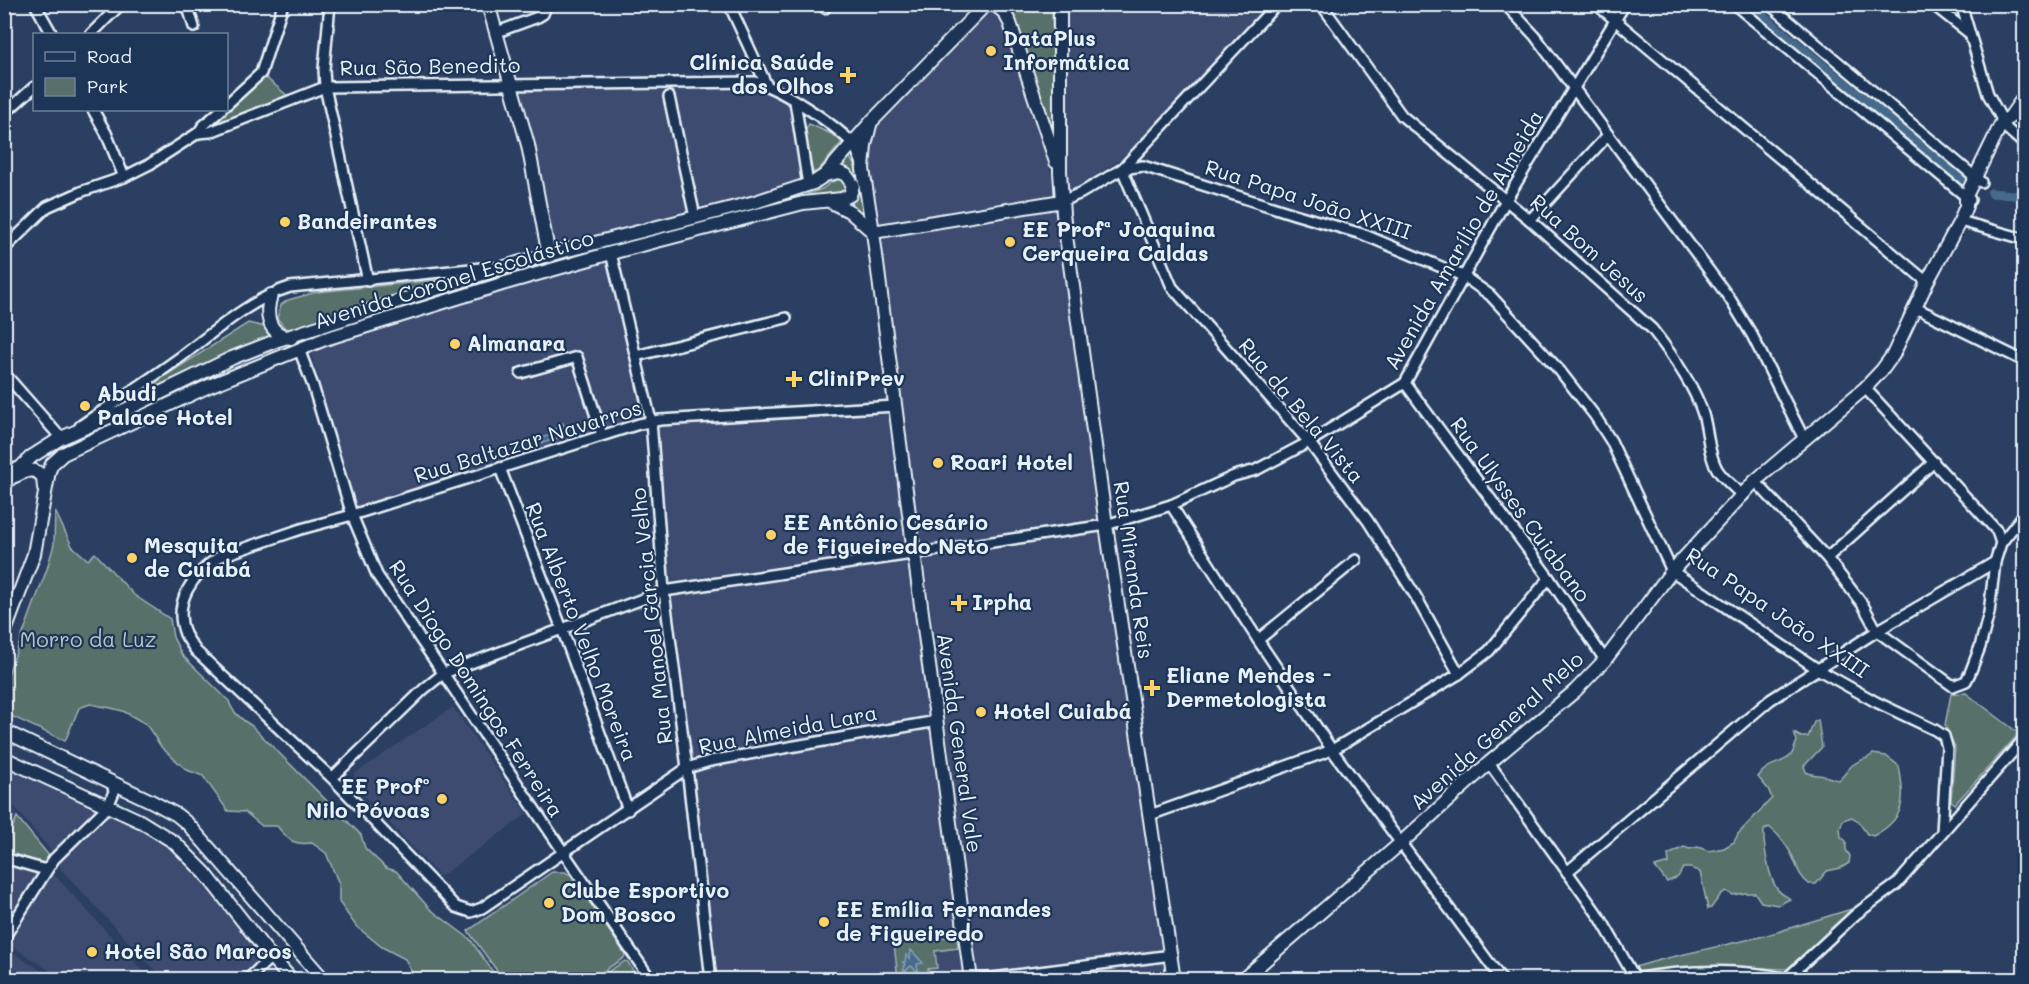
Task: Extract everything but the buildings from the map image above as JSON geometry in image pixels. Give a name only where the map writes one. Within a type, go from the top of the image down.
[{"type":"main road","points":[[488,4],[528,145],[549,256],[545,264],[502,284]]},
{"type":"main road","name":"Avenida Coronel Escolástico","points":[[6,478],[31,457],[61,438],[121,412],[232,358],[282,339],[517,263],[755,202],[808,185],[825,175],[872,121],[986,4]]},
{"type":"main road","points":[[994,4],[1004,12],[1010,23],[1060,172]]},
{"type":"main road","points":[[1060,4],[1060,172]]},
{"type":"main road","name":"Avenida General Melo","points":[[1242,980],[1402,842],[1489,763],[1575,691],[1605,660],[1672,571],[1755,481],[1865,388],[1882,370],[1893,355],[1978,180],[2025,97]]},
{"type":"main road","name":"Avenida General Vale","points":[[872,121],[865,145],[863,169],[971,980]]},
{"type":"main road","name":"Avenida Coronel Escolástico","points":[[54,461],[66,452],[209,386],[325,339],[611,253],[803,203],[848,197],[852,192],[853,185],[850,177],[843,172],[825,175]]},
{"type":"main road","name":"Rua Miranda Reis","points":[[1060,172],[1106,525],[1174,980]]},
{"type":"main road","points":[[827,200],[849,212],[873,232]]},
{"type":"main road","name":"Rua Papa João XXIII","points":[[873,232],[1062,201]]},
{"type":"main road","points":[[271,295],[267,315],[270,325],[282,339],[303,347]]},
{"type":"main road","points":[[282,339],[325,339]]},
{"type":"main road","points":[[4,634],[34,554],[49,471],[54,461],[46,456],[45,448]]},
{"type":"main road","points":[[6,478],[27,471],[36,471],[43,477],[44,495]]},
{"type":"main road","points":[[4,730],[177,815],[188,824],[324,980]]},
{"type":"main road","points":[[4,758],[140,821],[174,842],[205,873],[272,957],[290,976],[300,980]]},
{"type":"street","points":[[92,33],[121,4]]},
{"type":"street","points":[[187,4],[194,27]]},
{"type":"street","points":[[228,103],[261,73],[283,4]]},
{"type":"street","points":[[330,4],[324,69],[325,87],[368,280]]},
{"type":"street","points":[[496,32],[538,17],[543,14],[547,4]]},
{"type":"street","points":[[729,4],[766,84]]},
{"type":"street","points":[[1122,169],[1277,4]]},
{"type":"street","name":"Rua Bom Jesus","points":[[1321,4],[1402,116],[1530,220],[1652,329],[1667,349],[1703,412],[1708,444],[1717,470],[1743,496]]},
{"type":"street","points":[[1504,4],[1535,36],[1730,299],[1752,335],[1804,439]]},
{"type":"street","points":[[1596,4],[1927,282]]},
{"type":"street","name":"Avenida Amarílio de Almeida","points":[[332,778],[424,688],[444,673],[664,591],[1106,525],[1171,505],[1234,476],[1256,470],[1309,442],[1405,383],[1506,200],[1625,4]]},
{"type":"street","points":[[1734,4],[1968,201]]},
{"type":"street","points":[[1769,4],[1978,180]]},
{"type":"street","points":[[1932,4],[1969,33]]},
{"type":"street","points":[[1961,4],[1988,94],[2012,118],[2025,144]]},
{"type":"street","points":[[38,6],[52,33]]},
{"type":"street","name":"Rua São Benedito","points":[[4,249],[46,207],[124,177],[150,164],[198,134],[210,132],[325,87],[745,81],[766,84],[795,101],[852,143]]},
{"type":"street","points":[[4,114],[33,88]]},
{"type":"street","points":[[669,97],[695,217]]},
{"type":"street","points":[[795,101],[808,185]]},
{"type":"street","points":[[94,111],[106,133],[124,177]]},
{"type":"street","points":[[198,134],[203,126],[220,111]]},
{"type":"street","points":[[1530,220],[1608,135]]},
{"type":"street","points":[[852,143],[863,169]]},
{"type":"street","name":"Rua Papa João XXIII","points":[[1062,201],[1081,193],[1122,169],[1143,166],[1362,234],[1463,276],[1490,295],[1560,371],[1595,416],[1611,441],[1672,571],[1819,670],[1944,736],[1947,747],[1942,832]]},
{"type":"street","name":"Rua da Bela Vista","points":[[1122,169],[1172,287],[1309,442],[1368,521],[1415,595],[1459,674]]},
{"type":"street","points":[[1960,221],[2025,239]]},
{"type":"street","name":"Rua Manoel Garcia Velho","points":[[611,253],[651,421],[664,591],[711,980]]},
{"type":"street","name":"Avenida Coronel Escolástico","points":[[61,438],[154,376],[230,321],[271,295],[290,287],[517,263]]},
{"type":"street","points":[[1916,308],[2025,362]]},
{"type":"street","points":[[636,356],[786,318]]},
{"type":"street","name":"Rua Diogo Domingos Ferreira","points":[[303,347],[305,362],[352,515],[377,575],[651,980]]},
{"type":"street","points":[[521,373],[576,357],[602,435]]},
{"type":"street","points":[[4,373],[61,438]]},
{"type":"street","name":"Rua Ulysses Cuiabano","points":[[1405,383],[1549,578],[1605,660]]},
{"type":"street","points":[[1865,388],[1997,531],[2001,543]]},
{"type":"street","name":"Rua Baltazar Navarros","points":[[332,778],[195,651],[186,635],[182,608],[194,579],[206,566],[219,557],[307,527],[651,421],[896,406]]},
{"type":"street","points":[[1827,558],[1934,462]]},
{"type":"street","name":"Rua Alberto Velho Moreira","points":[[500,468],[628,810]]},
{"type":"street","points":[[1755,481],[1827,558],[1863,605],[1877,631],[1953,686],[1966,681],[1980,647],[1989,613],[1995,562],[2001,543],[2025,514]]},
{"type":"street","points":[[1171,505],[1332,750],[1502,980]]},
{"type":"street","points":[[1258,640],[1356,560]]},
{"type":"street","points":[[1567,872],[1770,700],[1877,631],[1995,562]]},
{"type":"street","points":[[1150,815],[1332,750],[1459,674],[1490,651],[1549,578]]},
{"type":"street","name":"Rua Almeida Lara","points":[[332,778],[444,895],[461,910],[471,912],[477,911],[564,854],[687,768],[710,761],[937,721]]},
{"type":"street","points":[[1489,763],[1601,919],[1630,979],[1693,972],[1740,971],[1788,979],[1856,914],[1897,884],[2025,739]]},
{"type":"street","points":[[4,938],[54,859],[108,806],[114,792],[112,782]]},
{"type":"street","points":[[4,858],[46,870]]},
{"type":"street","points":[[976,980],[1172,955]]},
{"type":"street","points":[[247,980],[272,957]]},
{"type":"shaded area","points":[[1068,5],[1276,5],[1125,156],[1068,195]]},
{"type":"shaded area","points":[[990,7],[998,7],[1012,41],[1052,176],[1055,200],[881,224],[877,221],[868,168],[871,142],[885,112]]},
{"type":"shaded area","points":[[723,85],[759,88],[784,97],[789,103],[803,182],[756,197],[552,250],[518,90]]},
{"type":"shaded area","points":[[1056,209],[1103,522],[922,546],[879,246],[885,236]]},
{"type":"shaded area","points":[[607,259],[646,418],[355,507],[311,354],[313,347]]},
{"type":"shaded area","points":[[889,410],[909,549],[670,582],[656,423]]},
{"type":"shaded area","points":[[563,423],[565,430],[557,435],[558,438],[543,443],[541,438],[551,435],[550,430],[560,427],[559,424]]},
{"type":"shaded area","points":[[1106,531],[1167,949],[979,973],[923,554]]},
{"type":"shaded area","points":[[908,553],[930,719],[693,763],[672,593]]},
{"type":"shaded area","name":"EE Profº Nilo Póvoas","points":[[453,707],[527,814],[440,877],[353,784],[354,774]]},
{"type":"shaded area","points":[[934,728],[965,977],[947,980],[716,979],[694,770]]},
{"type":"shaded area","points":[[4,756],[102,804],[53,853],[5,796]]},
{"type":"shaded area","points":[[5,800],[17,817],[10,834],[5,857]]},
{"type":"shaded area","points":[[108,810],[174,845],[213,889],[264,956],[263,960],[240,979],[163,979],[61,869],[59,856]]},
{"type":"shaded area","points":[[14,864],[44,871],[5,935],[5,893]]},
{"type":"shaded area","points":[[50,870],[150,979],[63,979],[7,943]]},
{"type":"shaded area","points":[[5,948],[55,979],[5,979]]},
{"type":"shaded area","points":[[911,950],[923,963],[917,964],[918,972],[911,966],[903,973],[905,965],[903,962],[905,962],[906,955],[910,959]]},
{"type":"shaded area","points":[[1169,958],[1171,980],[1000,980]]},
{"type":"shaded area","points":[[272,960],[289,980],[252,980]]},
{"type":"green space","points":[[1007,5],[1052,5],[1054,127],[1051,128],[1014,19]]},
{"type":"green space","points":[[265,77],[288,96],[204,129],[228,111],[228,109]]},
{"type":"green space","points":[[809,124],[836,136],[842,142],[816,173],[812,171],[805,130]]},
{"type":"green space","points":[[848,155],[856,169],[865,219],[843,201],[854,196],[837,169]]},
{"type":"green space","points":[[841,178],[848,185],[845,193],[808,198],[807,194],[822,189]]},
{"type":"green space","points":[[448,279],[295,330],[285,328],[277,318],[281,305],[288,300],[317,292]]},
{"type":"green space","points":[[248,323],[265,327],[279,338],[113,409]]},
{"type":"green space","name":"Morro da Luz","points":[[55,511],[72,546],[88,560],[95,553],[134,595],[170,619],[173,637],[182,655],[229,701],[238,715],[252,726],[361,835],[365,848],[386,868],[396,871],[430,909],[470,939],[498,979],[415,979],[405,959],[382,947],[356,926],[339,902],[339,884],[326,853],[312,843],[292,841],[277,826],[262,826],[245,812],[228,811],[203,776],[187,770],[162,748],[146,724],[123,711],[90,704],[79,708],[65,741],[11,716],[6,711],[5,682],[47,569],[54,544]]},
{"type":"green space","points":[[1966,693],[2017,732],[2016,737],[1955,804],[1951,801],[1955,747],[1945,725],[1951,694]]},
{"type":"green space","points":[[1818,720],[1822,747],[1804,766],[1806,772],[1839,780],[1859,761],[1873,754],[1886,756],[1899,766],[1902,789],[1901,807],[1892,823],[1873,836],[1867,834],[1858,821],[1852,817],[1843,820],[1840,829],[1841,837],[1846,841],[1846,850],[1850,856],[1849,863],[1841,868],[1827,871],[1816,884],[1809,884],[1801,876],[1789,850],[1778,835],[1769,827],[1764,830],[1772,878],[1779,891],[1790,899],[1778,905],[1761,902],[1755,893],[1733,895],[1726,891],[1708,909],[1700,872],[1691,868],[1683,868],[1678,877],[1667,882],[1655,867],[1669,863],[1668,855],[1684,847],[1690,849],[1698,847],[1709,851],[1724,848],[1734,842],[1738,834],[1772,798],[1758,777],[1770,766],[1791,755],[1797,741],[1794,733],[1801,737],[1808,737],[1814,722]]},
{"type":"green space","points":[[17,817],[50,857],[43,868],[5,857],[10,834]]},
{"type":"green space","name":"Clube Esportivo Dom Bosco","points":[[552,872],[565,872],[571,875],[625,954],[624,958],[591,979],[503,979],[468,931]]},
{"type":"green space","points":[[1855,908],[1787,969],[1700,966],[1637,972],[1635,967],[1764,936]]},
{"type":"green space","points":[[957,936],[958,948],[935,951],[937,968],[928,969],[929,979],[898,979],[894,943]]},
{"type":"green space","points":[[625,961],[628,962],[638,979],[596,979]]},
{"type":"waterway","points":[[1748,4],[1967,184]]},
{"type":"waterway","points":[[1991,193],[2024,196]]},
{"type":"place","name":"DataPlus Informática","points":[[991,51]]},
{"type":"place","name":"Clínica Saúde dos Olhos","points":[[848,75]]},
{"type":"place","name":"Bandeirantes","points":[[285,222]]},
{"type":"place","name":"EE Profª Joaquina Cerqueira Caldas","points":[[1010,242]]},
{"type":"place","name":"Almanara","points":[[455,344]]},
{"type":"place","name":"CliniPrev","points":[[794,379]]},
{"type":"place","name":"Abudi Palace Hotel","points":[[85,406]]},
{"type":"place","name":"Roari Hotel","points":[[938,463]]},
{"type":"place","name":"EE Antônio Cesário de Figueiredo Neto","points":[[771,535]]},
{"type":"place","name":"Mesquita de Cuiabá","points":[[132,558]]},
{"type":"place","name":"Irpha","points":[[959,603]]},
{"type":"place","name":"Eliane Mendes - Dermetologista","points":[[1152,688]]},
{"type":"place","name":"Hotel Cuiabá","points":[[981,712]]},
{"type":"place","name":"EE Profº Nilo Póvoas","points":[[442,799]]},
{"type":"place","name":"Clube Esportivo Dom Bosco","points":[[549,903]]},
{"type":"place","name":"EE Emília Fernandes de Figueiredo","points":[[824,922]]},
{"type":"place","name":"Hotel São Marcos","points":[[92,952]]}]
